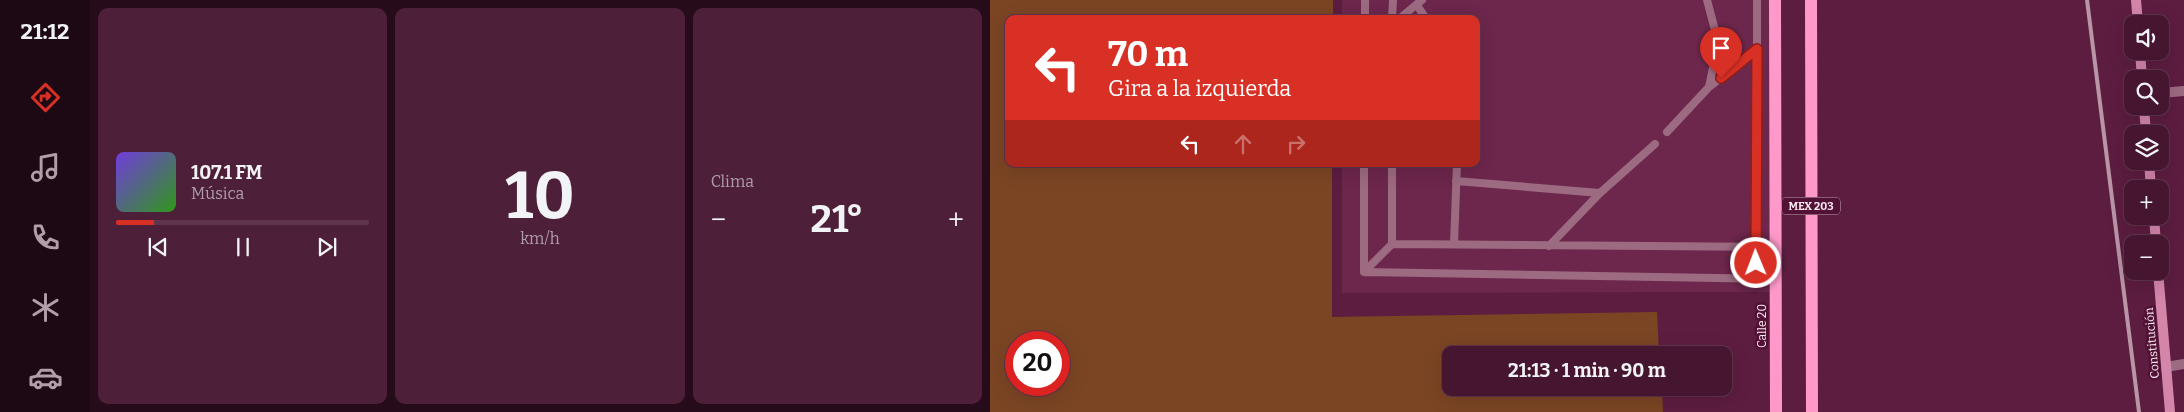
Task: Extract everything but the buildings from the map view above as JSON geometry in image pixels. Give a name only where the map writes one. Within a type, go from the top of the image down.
[{"type":"main road","name":"Calle 20","points":[[1775,0],[1776,412]]},
{"type":"main road","name":"MEX 203","points":[[1811,0],[1812,412]]},
{"type":"main road","points":[[2136,0],[2137,15]]},
{"type":"main road","name":"Constitución","points":[[2159,280],[2170,412]]},
{"type":"street","points":[[2169,92],[2184,91]]},
{"type":"street","points":[[2166,367],[2184,364]]},
{"type":"lane","points":[[1365,0],[1365,15]]},
{"type":"lane","points":[[1392,0],[1392,15]]},
{"type":"lane","points":[[1707,0],[1715,30],[1716,53],[1709,87]]},
{"type":"lane","points":[[1757,0],[1757,279]]},
{"type":"lane","points":[[1404,15],[1419,2],[1424,15]]},
{"type":"lane","points":[[1667,132],[1709,87],[1757,49]]},
{"type":"lane","points":[[1549,246],[1600,193],[1655,144]]},
{"type":"lane","points":[[1364,167],[1364,272]]},
{"type":"lane","points":[[1392,167],[1392,244]]},
{"type":"lane","points":[[1454,244],[1457,167]]},
{"type":"lane","points":[[1456,181],[1600,193]]},
{"type":"lane","points":[[1364,272],[1392,244],[1776,247]]},
{"type":"lane","points":[[1364,272],[1776,279]]},
{"type":"shaded area","points":[[990,0],[1333,0],[1333,15],[1005,15],[1005,167],[1332,167],[1332,317],[1657,312],[1659,346],[1442,346],[1442,396],[1662,396],[1663,412],[990,412]]},
{"type":"shaded area","points":[[1342,0],[1772,0],[1772,292],[1342,293],[1342,167],[1480,167],[1480,15],[1342,15]]},
{"type":"railway","points":[[2087,0],[2139,412]]},
{"type":"route","points":[[1721,78],[1757,49],[1756,263]]}]
